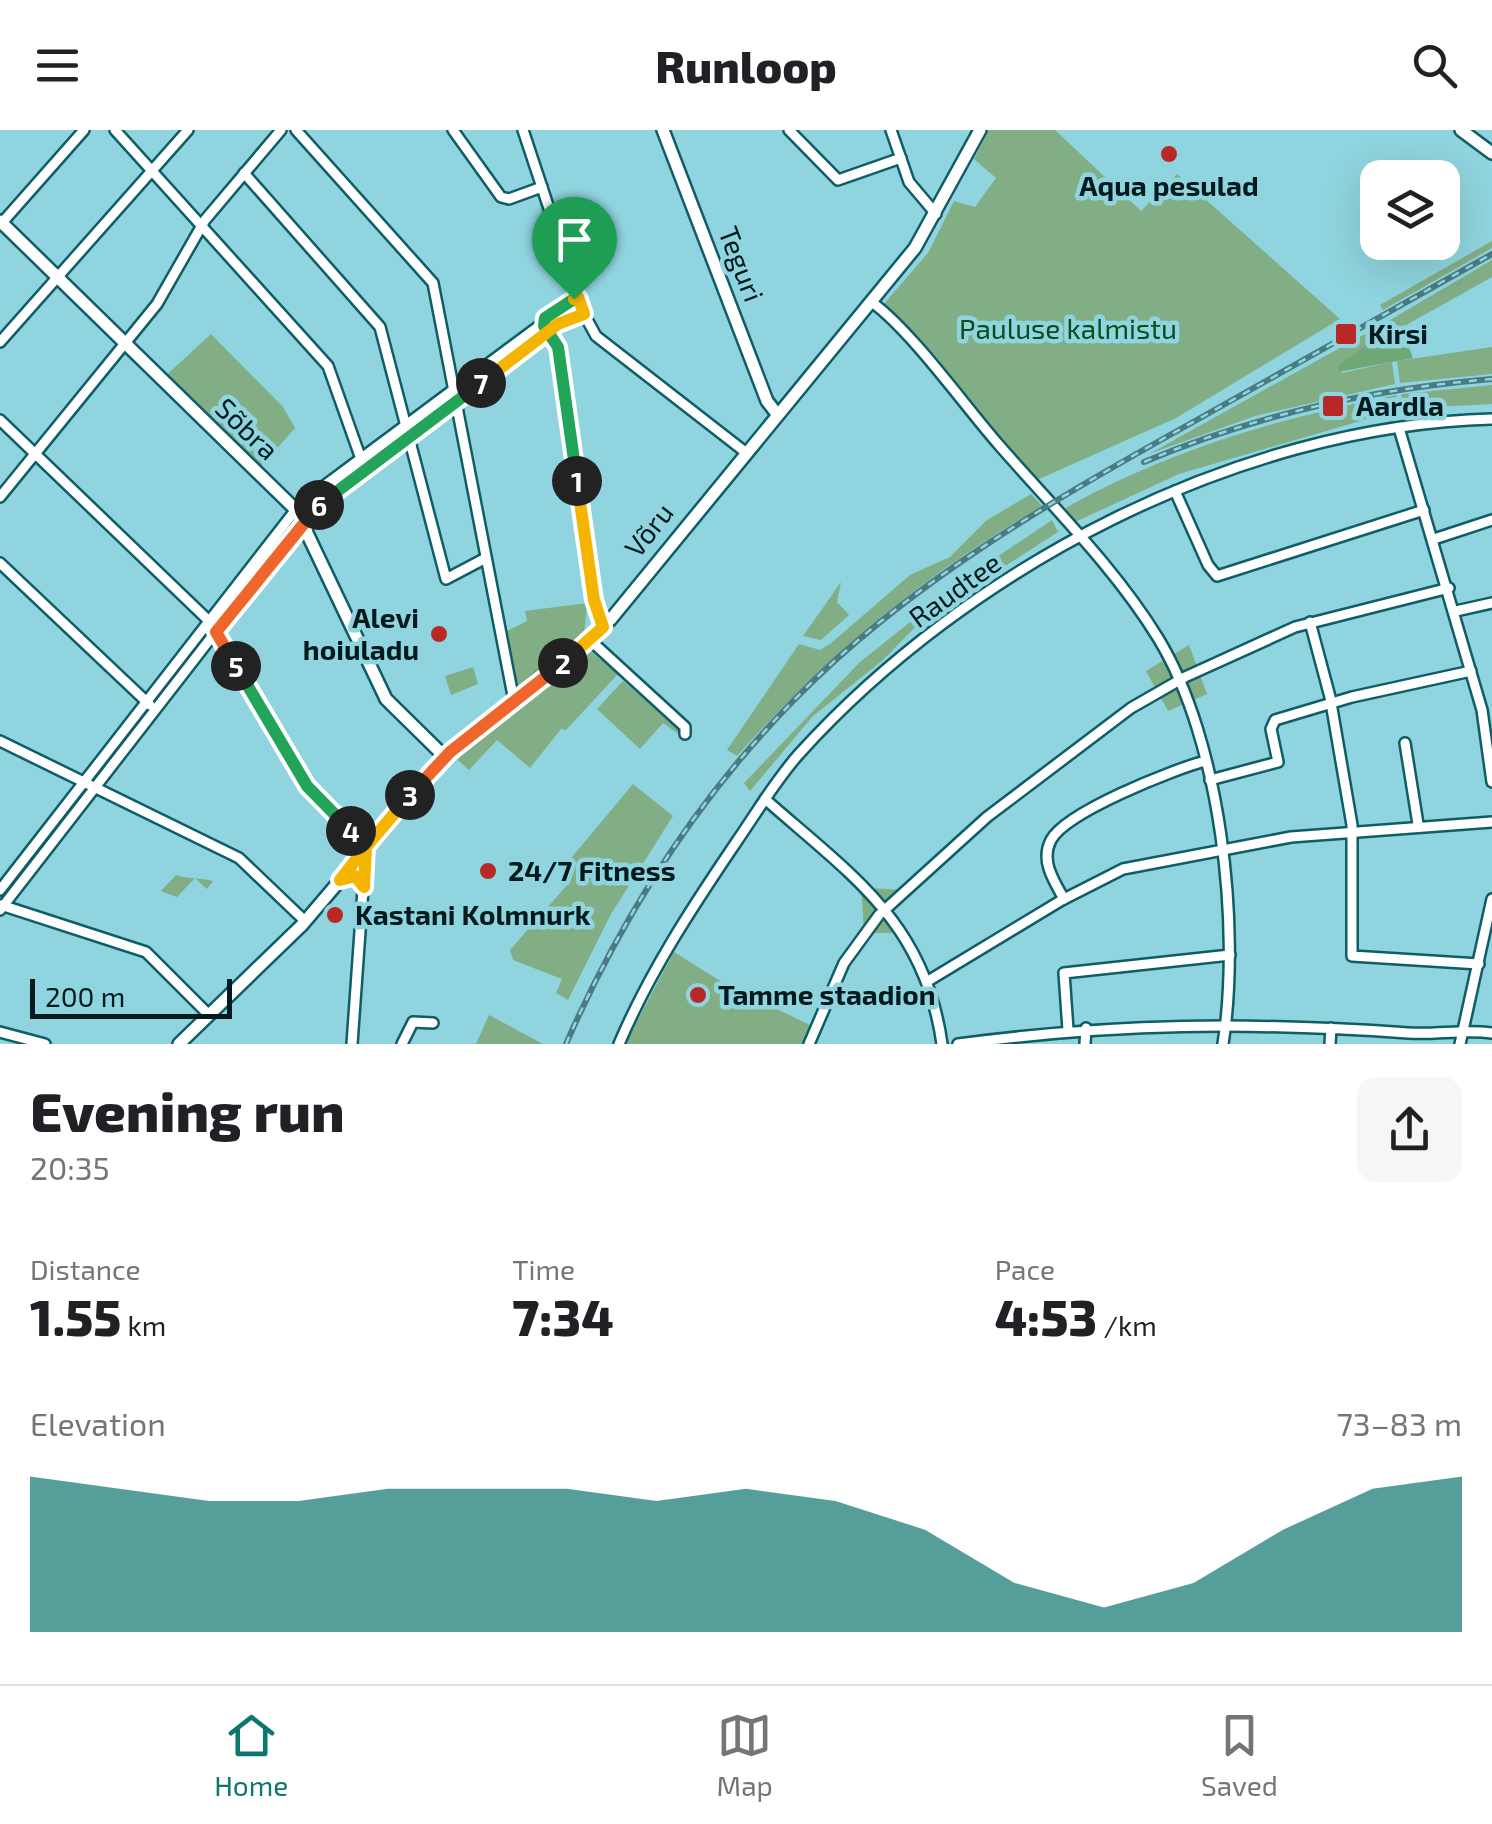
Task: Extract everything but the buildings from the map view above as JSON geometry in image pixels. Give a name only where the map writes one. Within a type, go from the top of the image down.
[{"type":"main road","name":"Teguri","points":[[663,130],[767,401],[777,414]]},
{"type":"main road","name":"Võru","points":[[179,1044],[305,921],[445,757],[603,627],[744,451],[873,303],[936,214],[980,130]]},
{"type":"main road","points":[[1460,130],[1492,153]]},
{"type":"main road","name":"Sõbra","points":[[1,223],[299,516],[386,699],[445,757]]},
{"type":"street","points":[[1,223],[84,130]]},
{"type":"street","points":[[116,130],[328,366],[366,469]]},
{"type":"street","points":[[0,342],[188,130]]},
{"type":"street","points":[[296,130],[433,283],[514,701]]},
{"type":"street","points":[[453,130],[501,198],[509,199],[542,187]]},
{"type":"street","points":[[522,130],[584,314],[596,336],[744,451]]},
{"type":"street","points":[[788,130],[838,180],[900,158]]},
{"type":"street","points":[[891,130],[913,190],[936,214]]},
{"type":"street","points":[[0,497],[157,304],[202,226],[277,131]]},
{"type":"street","points":[[244,173],[380,327],[446,579],[484,560]]},
{"type":"street","points":[[0,890],[208,620],[299,516],[360,458],[578,297]]},
{"type":"street","points":[[873,303],[1134,602],[1179,682],[1210,780],[1223,847],[1230,956],[1223,1044]]},
{"type":"street","points":[[210,1015],[146,952],[1,907],[216,632],[299,516],[547,332],[584,314]]},
{"type":"street","points":[[545,318],[547,332],[558,347],[594,600],[603,627]]},
{"type":"street","name":"Raudtee","points":[[619,1044],[671,940],[765,799],[804,748],[885,672],[990,590],[1078,538],[1176,491],[1270,459],[1399,428],[1492,418]]},
{"type":"street","points":[[0,420],[208,620],[307,786],[366,847],[352,1044]]},
{"type":"street","points":[[1399,428],[1456,611],[1482,710],[1492,782]]},
{"type":"street","points":[[1176,491],[1208,566],[1217,576],[1424,510]]},
{"type":"street","points":[[1434,540],[1492,520]]},
{"type":"street","points":[[0,563],[155,710]]},
{"type":"street","points":[[809,1044],[844,963],[886,908],[987,816],[1132,708],[1310,622],[1449,588]]},
{"type":"street","points":[[1456,611],[1492,603]]},
{"type":"street","points":[[1310,622],[1330,704],[1352,831],[1352,956],[1479,964]]},
{"type":"street","points":[[590,640],[685,727],[685,734]]},
{"type":"street","points":[[1210,780],[1278,762],[1270,724],[1330,704],[1471,671]]},
{"type":"street","points":[[0,741],[240,858],[305,921]]},
{"type":"street","points":[[1404,743],[1418,824]]},
{"type":"street","points":[[1064,899],[1048,870],[1047,852],[1058,832],[1149,780],[1204,761]]},
{"type":"street","points":[[765,799],[886,908],[928,981],[942,1044]]},
{"type":"street","points":[[928,981],[1064,899],[1123,869],[1223,847],[1418,824],[1492,822]]},
{"type":"street","points":[[340,880],[355,876],[364,887]]},
{"type":"street","points":[[1461,1039],[1492,899]]},
{"type":"street","points":[[1068,1030],[1064,973],[1230,956]]},
{"type":"street","points":[[402,1044],[414,1022],[433,1023]]},
{"type":"street","points":[[958,1044],[1086,1028],[1226,1023],[1461,1039],[1492,1033]]},
{"type":"street","points":[[1084,1044],[1086,1028]]},
{"type":"street","points":[[1330,1044],[1331,1028]]},
{"type":"street","points":[[0,1032],[45,1044]]},
{"type":"green space","name":"Pauluse kalmistu","points":[[989,130],[1055,130],[1141,211],[1177,174],[1340,319],[1176,418],[1037,480],[883,305],[928,253],[954,201],[975,207],[996,178],[974,159]]},
{"type":"green space","points":[[1492,241],[1492,248],[1383,310],[1380,305]]},
{"type":"green space","points":[[1492,260],[1492,277],[1392,333],[1385,323]]},
{"type":"green space","points":[[541,321],[544,335],[307,514],[301,503]]},
{"type":"green space","points":[[1381,325],[1387,335],[1338,366],[1342,373],[1392,362],[1395,384],[1255,416],[1149,454]]},
{"type":"green space","points":[[1402,329],[1413,358],[1338,372],[1338,366],[1369,343]]},
{"type":"green space","points":[[211,334],[283,407],[295,428],[256,472],[160,381]]},
{"type":"green space","points":[[1492,347],[1492,374],[1400,383],[1397,361]]},
{"type":"green space","points":[[1492,385],[1492,404],[1398,409],[1402,394]]},
{"type":"green space","points":[[1397,395],[1391,412],[1179,474],[1075,522],[1062,510],[1183,453],[1310,414]]},
{"type":"green space","points":[[1031,494],[1042,506],[918,588],[842,650],[737,756],[727,750],[799,644],[820,650],[830,644],[910,575],[950,557],[987,520]]},
{"type":"green space","points":[[293,519],[295,524],[0,910],[0,890]]},
{"type":"green space","points":[[1052,520],[1058,532],[924,618],[883,660],[813,716],[750,791],[744,783],[860,662],[967,577]]},
{"type":"green space","points":[[841,582],[837,602],[849,615],[821,640],[803,636]]},
{"type":"green space","points":[[587,603],[584,635],[515,688],[503,633],[527,621],[525,611]]},
{"type":"green space","points":[[1189,645],[1207,694],[1168,711],[1146,671]]},
{"type":"green space","points":[[589,650],[618,674],[566,730],[561,729],[530,768],[497,740],[469,770],[458,760],[496,725]]},
{"type":"green space","points":[[473,667],[478,684],[451,695],[445,676]]},
{"type":"green space","points":[[623,681],[676,726],[680,735],[663,723],[640,749],[597,709]]},
{"type":"green space","points":[[633,784],[673,816],[611,914],[568,1000],[556,993],[562,979],[513,960],[510,950],[568,884],[562,869]]},
{"type":"green space","points":[[176,875],[195,878],[177,897],[161,891]]},
{"type":"green space","points":[[196,879],[204,879],[213,881],[207,889]]},
{"type":"green space","points":[[861,883],[866,888],[906,890],[887,908],[904,933],[864,933]]},
{"type":"green space","name":"Tamme staadion","points":[[674,952],[725,984],[812,1026],[804,1044],[625,1044]]},
{"type":"green space","points":[[489,1015],[543,1044],[476,1044]]},
{"type":"railway","points":[[566,1044],[611,950],[694,819],[758,738],[839,657],[936,579],[1040,510],[1492,254]]},
{"type":"railway","points":[[1144,462],[1228,431],[1315,407],[1358,397],[1492,379]]},
{"type":"place","name":"Aqua pesulad","points":[[1169,154]]},
{"type":"place","name":"Kirsi","points":[[1346,334]]},
{"type":"place","name":"Aardla","points":[[1333,406]]},
{"type":"place","name":"Alevi hoiuladu","points":[[439,634]]},
{"type":"place","name":"24/7 Fitness","points":[[488,871]]},
{"type":"place","name":"Kastani Kolmnurk","points":[[335,915]]},
{"type":"place","name":"Tamme staadion","points":[[698,995]]},
{"type":"route","points":[[574,299],[545,318],[544,326],[547,332],[554,339],[558,347],[594,600],[603,627],[445,757],[397,810],[366,847],[363,851],[354,861],[340,880],[355,876],[364,887],[366,847],[307,786],[216,632],[307,514],[409,436],[454,403],[544,335],[547,332],[558,324],[584,314],[578,297],[574,299]]}]
